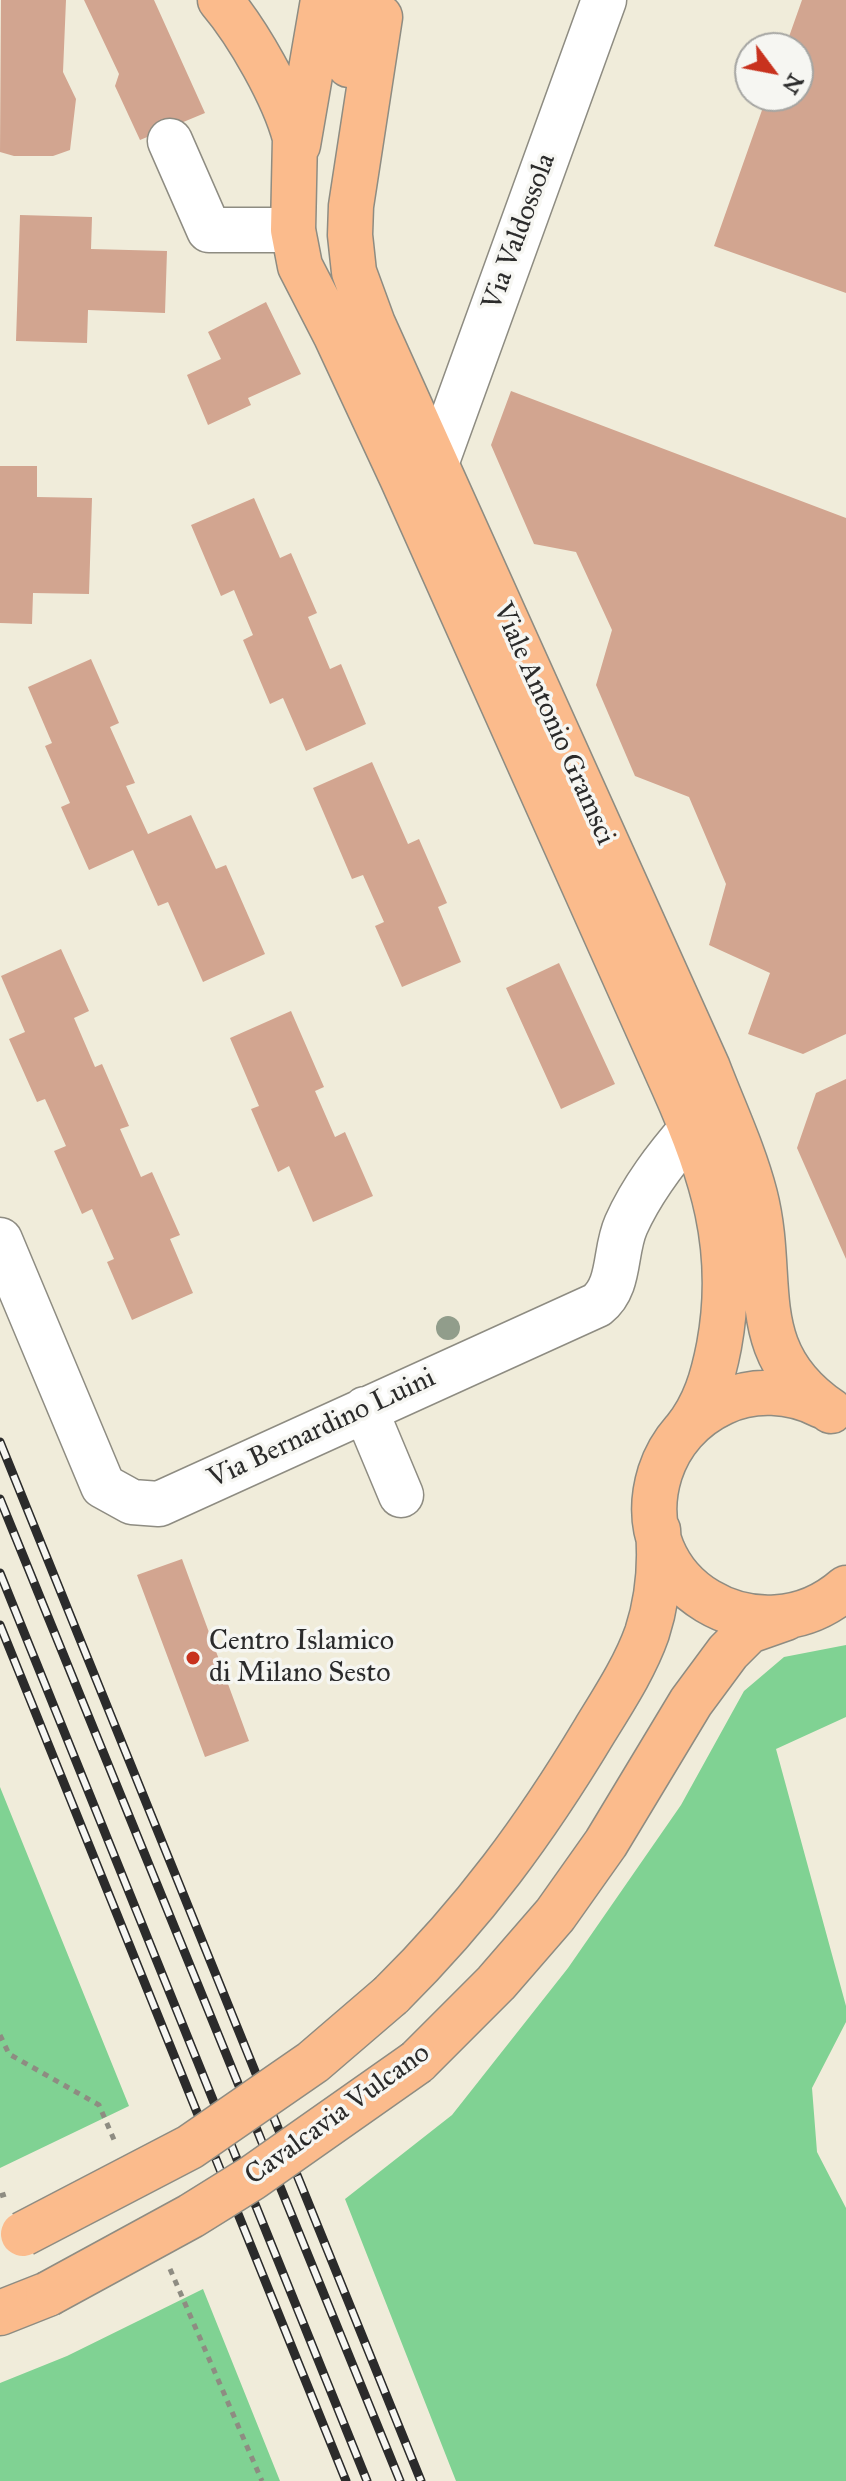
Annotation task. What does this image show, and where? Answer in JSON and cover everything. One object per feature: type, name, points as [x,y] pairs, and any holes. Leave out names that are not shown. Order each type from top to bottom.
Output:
[{"type":"main road","name":"Viale Antonio Gramsci","points":[[220,0],[251,44],[286,110],[295,138],[293,230],[300,266],[402,478],[692,1128],[718,1206],[725,1278],[714,1369],[704,1401],[669,1451],[659,1477],[655,1504],[658,1530]]},
{"type":"main road","name":"Viale Antonio Gramsci","points":[[295,160],[343,3]]},
{"type":"main road","name":"Viale Antonio Gramsci","points":[[343,3],[354,26],[333,173],[331,232],[338,262],[373,324],[719,1096],[755,1195],[766,1306],[781,1358],[800,1387],[838,1417]]},
{"type":"main road","points":[[685,1430],[719,1404],[754,1393],[796,1396],[838,1417]]},
{"type":"main road","points":[[658,1530],[664,1551],[675,1570],[706,1601],[742,1617],[764,1620],[813,1614]]},
{"type":"main road","name":"Cavalcavia Vulcano","points":[[11,2238],[190,2147],[313,2062],[391,1995],[456,1928],[504,1870],[547,1808],[638,1653],[653,1608],[660,1564],[658,1530]]},
{"type":"main road","name":"Cavalcavia Vulcano","points":[[0,2313],[48,2294],[191,2216],[417,2062],[496,1983],[571,1893],[721,1659],[749,1631],[813,1614],[846,1588]]},
{"type":"street","name":"Via Valdossola","points":[[436,464],[604,0]]},
{"type":"street","points":[[170,141],[209,230],[293,230]]},
{"type":"street","name":"Via Bernardino Luini","points":[[0,1240],[103,1486],[132,1502],[159,1504],[603,1300],[610,1291],[620,1242],[633,1211],[664,1160],[692,1128]]},
{"type":"street","points":[[365,1409],[401,1495]]},
{"type":"green space","points":[[846,1645],[846,1717],[776,1749],[846,2006],[846,2022],[812,2088],[817,2152],[846,2208],[846,2481],[456,2481],[345,2199],[452,2115],[568,1968],[681,1805],[744,1691],[784,1657]]},
{"type":"green space","points":[[0,1787],[129,2106],[0,2168]]},
{"type":"green space","points":[[203,2289],[280,2481],[0,2481],[0,2383],[67,2356]]},
{"type":"building","points":[[1,0],[66,0],[63,72],[76,99],[70,150],[53,156],[14,156],[0,152]]},
{"type":"building","points":[[84,0],[154,0],[205,113],[140,140],[115,86],[119,74]]},
{"type":"building","points":[[802,0],[846,0],[846,293],[714,246],[761,112],[814,112],[814,32],[791,32]]},
{"type":"building","points":[[20,215],[92,217],[91,249],[167,251],[165,313],[88,310],[87,343],[16,341]]},
{"type":"building","points":[[266,302],[301,374],[248,398],[251,405],[208,425],[187,375],[221,359],[208,332]]},
{"type":"building","points":[[511,391],[846,518],[846,1034],[803,1054],[748,1034],[770,973],[709,945],[726,884],[689,797],[635,776],[596,685],[612,630],[576,552],[534,544],[491,445]]},
{"type":"building","points":[[0,466],[37,466],[37,497],[92,498],[89,594],[33,593],[32,624],[0,623]]},
{"type":"building","points":[[254,498],[280,558],[291,553],[317,613],[308,617],[330,669],[341,664],[366,724],[306,751],[283,698],[270,704],[243,640],[253,635],[234,590],[221,596],[191,525]]},
{"type":"building","points":[[91,659],[119,723],[110,727],[135,783],[126,786],[148,834],[191,815],[216,869],[226,865],[265,954],[203,982],[168,902],[158,906],[133,850],[89,870],[61,807],[70,803],[45,746],[52,743],[28,687]]},
{"type":"building","points":[[372,762],[408,844],[419,839],[447,903],[438,907],[461,962],[402,987],[375,926],[384,922],[363,875],[352,879],[313,788]]},
{"type":"building","points":[[61,949],[89,1011],[74,1018],[95,1067],[102,1064],[129,1126],[120,1129],[141,1177],[152,1172],[180,1235],[170,1239],[193,1293],[132,1320],[107,1262],[114,1259],[92,1209],[82,1214],[54,1151],[66,1146],[45,1099],[37,1102],[9,1039],[25,1032],[1,976]]},
{"type":"building","points":[[559,963],[615,1084],[561,1109],[506,988]]},
{"type":"building","points":[[291,1011],[324,1087],[315,1091],[335,1137],[345,1132],[373,1196],[313,1222],[289,1166],[278,1172],[251,1109],[259,1106],[230,1038]]},
{"type":"building","points":[[846,1079],[846,1259],[797,1148],[816,1093]]},
{"type":"building","name":"Centro Islamico di Milano Sesto","points":[[182,1559],[249,1741],[205,1757],[137,1575]]},
{"type":"railway","points":[[0,1442],[421,2481]]},
{"type":"railway","points":[[0,1499],[400,2481]]},
{"type":"railway","points":[[0,1573],[367,2481]]},
{"type":"railway","points":[[0,1625],[346,2481]]},
{"type":"place","name":"Centro Islamico di Milano Sesto","points":[[193,1658]]}]
